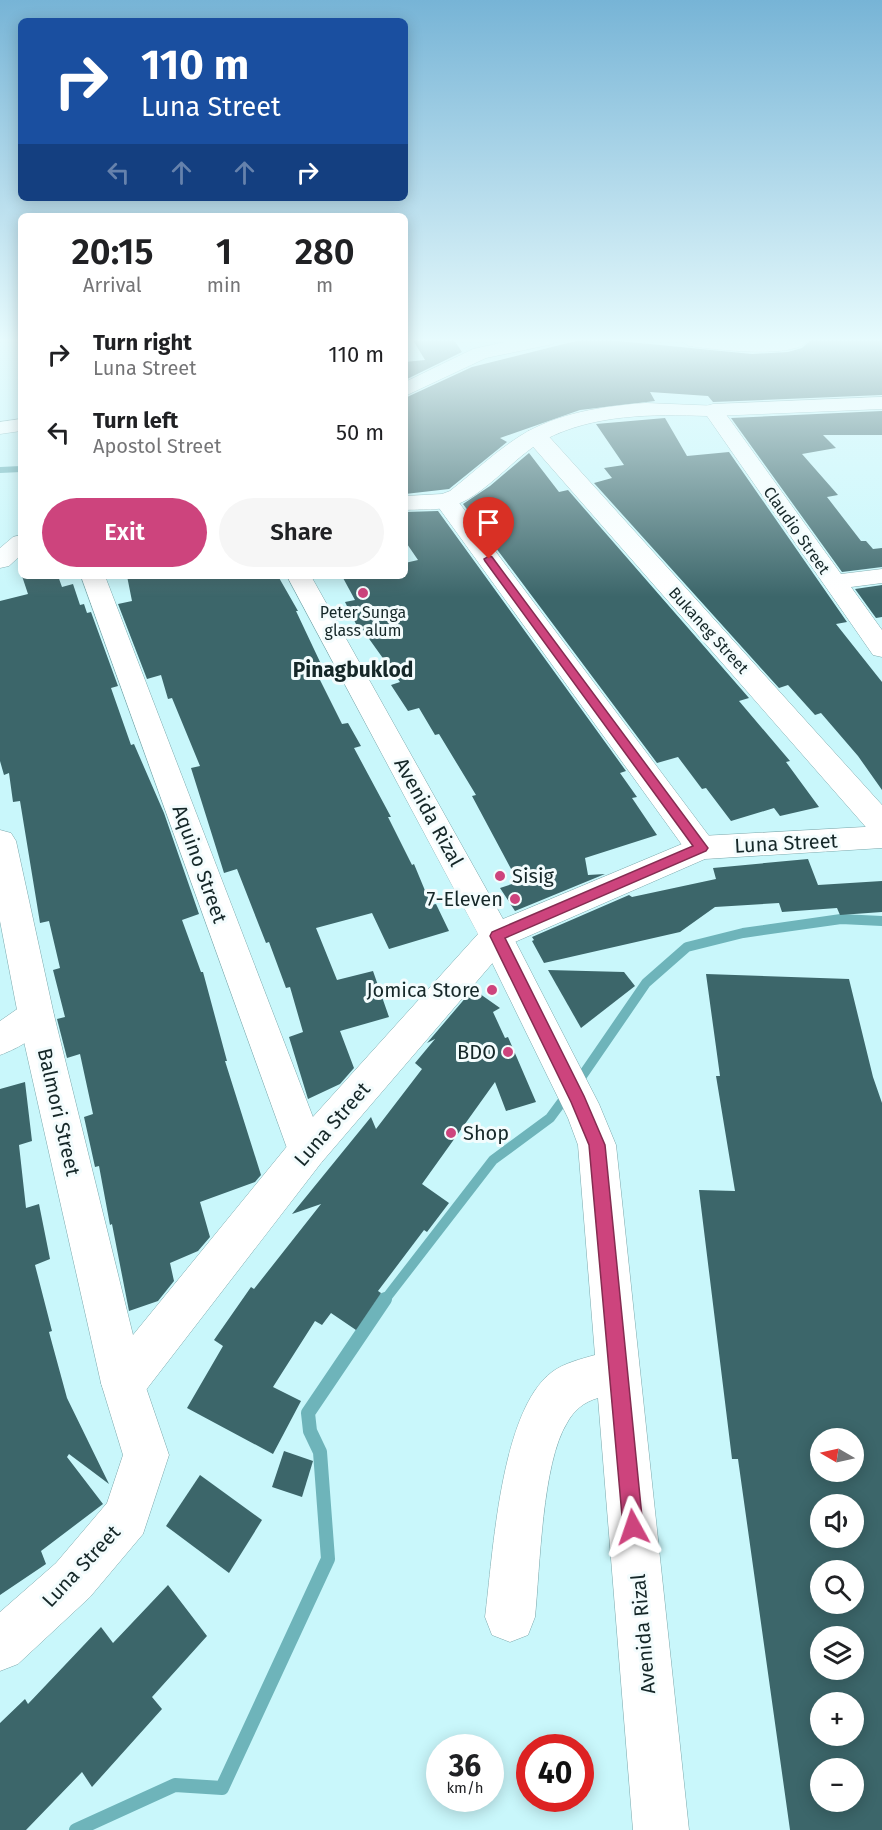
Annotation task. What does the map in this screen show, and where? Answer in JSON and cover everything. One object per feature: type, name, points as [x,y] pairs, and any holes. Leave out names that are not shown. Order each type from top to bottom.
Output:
[{"type":"street","points":[[0,428],[18,425]]},
{"type":"street","points":[[408,503],[446,501],[458,496],[536,436],[560,425]]},
{"type":"street","name":"Claudio Street","points":[[724,425],[882,649]]},
{"type":"street","name":"Bukaneg Street","points":[[536,436],[882,825]]},
{"type":"street","points":[[446,501],[701,848]]},
{"type":"street","points":[[0,561],[18,545]]},
{"type":"street","points":[[834,582],[882,576]]},
{"type":"street","name":"Aquino Street","points":[[94,579],[307,1151]]},
{"type":"street","name":"Avenida Rizal","points":[[301,579],[496,936],[564,1072],[597,1145],[662,1830]]},
{"type":"street","name":"Luna Street","points":[[0,1646],[73,1580],[126,1517],[146,1455],[123,1383],[307,1151],[496,936],[701,848],[882,837]]},
{"type":"street","name":"Balmori Street","points":[[0,841],[7,914],[36,1015],[123,1383]]},
{"type":"street","points":[[0,1040],[36,1015]]},
{"type":"street","points":[[510,1617],[531,1453],[549,1407],[566,1388],[618,1371]]},
{"type":"building","points":[[408,425],[536,425],[500,438],[507,442],[449,489],[408,494]]},
{"type":"building","points":[[597,425],[669,425],[687,456],[729,452],[847,622],[836,624],[882,682],[882,790],[858,756],[821,713],[815,715],[788,685],[779,688],[594,483],[612,478],[604,468],[624,465]]},
{"type":"building","points":[[736,425],[882,425],[882,435],[823,435],[836,448],[802,454],[838,495],[827,497],[861,541],[866,541],[873,549],[882,548],[882,567],[842,572]]},
{"type":"building","points":[[529,453],[559,492],[568,490],[749,698],[739,701],[790,761],[786,762],[819,807],[780,816],[774,808],[731,821],[706,788],[702,789],[678,757],[657,763],[463,504],[490,486]]},
{"type":"building","points":[[438,511],[626,771],[620,773],[637,797],[632,798],[657,835],[585,858],[588,875],[605,874],[515,911],[500,888],[518,882],[472,796],[476,795],[439,734],[435,735],[419,708],[408,711],[391,685],[400,682],[362,629],[359,630],[345,602],[355,600],[344,579],[408,579],[408,562],[418,560],[408,545],[408,512]]},
{"type":"building","points":[[23,579],[59,579],[62,587],[73,584],[80,605],[84,604],[87,613],[91,612],[118,686],[111,688],[131,745],[134,744],[164,813],[199,914],[182,920],[201,972],[203,972],[227,1061],[225,1061],[261,1175],[255,1182],[200,1202],[210,1237],[198,1251],[170,1263],[174,1281],[158,1301],[129,1311],[99,1166],[95,1167],[84,1117],[93,1114],[80,1054],[67,1058],[57,1019],[65,1017],[53,970],[60,968],[49,921],[40,923],[20,801],[13,802],[9,773],[4,775],[0,761],[0,601],[28,594]]},
{"type":"building","points":[[128,579],[280,579],[298,611],[296,611],[321,664],[313,666],[342,724],[348,723],[361,746],[354,748],[391,817],[388,817],[412,865],[414,864],[431,905],[436,904],[449,931],[389,949],[372,913],[316,928],[337,980],[373,971],[389,1017],[340,1031],[354,1068],[340,1084],[308,1099],[289,1037],[303,1032],[290,987],[286,988],[237,869],[224,873],[191,768],[200,766],[172,698],[168,699],[161,675],[147,679],[118,604],[132,601]]},
{"type":"building","points":[[882,585],[882,617],[876,618],[855,589]]},
{"type":"building","points":[[808,859],[818,885],[882,881],[882,912],[840,915],[837,908],[782,912],[779,903],[715,907],[680,932],[544,963],[532,941],[534,940],[532,937],[629,895],[632,897],[716,879],[713,868]]},
{"type":"building","points":[[548,970],[624,972],[635,986],[581,1028]]},
{"type":"building","points":[[706,974],[849,979],[873,1077],[882,1103],[882,1830],[790,1830],[738,1459],[732,1459],[699,1190],[735,1191],[716,1076],[720,1076]]},
{"type":"building","points":[[473,989],[500,1008],[493,1012],[505,1038],[508,1037],[536,1102],[506,1111],[495,1082],[422,1184],[449,1203],[427,1232],[424,1230],[378,1291],[381,1293],[356,1330],[331,1313],[322,1325],[315,1321],[273,1387],[301,1401],[273,1454],[187,1408],[223,1346],[214,1340],[251,1287],[254,1289],[321,1204],[292,1214],[371,1117],[376,1129],[422,1069],[415,1063],[435,1039],[427,1043]]},
{"type":"building","points":[[25,1082],[32,1141],[19,1145],[26,1208],[39,1204],[50,1259],[35,1265],[52,1331],[49,1332],[67,1398],[109,1484],[69,1454],[67,1457],[103,1504],[41,1551],[46,1564],[0,1595],[0,1089]]},
{"type":"building","points":[[284,1451],[313,1461],[302,1497],[272,1487]]},
{"type":"building","points":[[200,1475],[262,1520],[229,1573],[166,1526]]},
{"type":"building","points":[[168,1585],[207,1636],[152,1697],[162,1709],[92,1787],[82,1772],[26,1830],[0,1830],[0,1723],[25,1699],[28,1704],[101,1627],[113,1643]]},
{"type":"waterway","points":[[0,470],[18,469]]},
{"type":"waterway","points":[[578,1082],[646,983],[687,947],[743,933],[841,919],[882,921]]},
{"type":"waterway","points":[[384,1301],[493,1160],[550,1118],[567,1095]]},
{"type":"waterway","points":[[76,1830],[175,1785],[222,1788],[328,1559],[320,1452],[310,1431],[308,1413],[385,1299]]},
{"type":"place","name":"Peter Sunga glass alum","points":[[363,593]]},
{"type":"place","name":"Sisig","points":[[500,876]]},
{"type":"place","name":"7-Eleven","points":[[515,899]]},
{"type":"place","name":"Jomica Store","points":[[492,990]]},
{"type":"place","name":"BDO","points":[[508,1052]]},
{"type":"place","name":"Shop","points":[[451,1133]]},
{"type":"district","name":"Pinagbuklod","points":[[353,670]]},
{"type":"route","points":[[489,559],[701,848],[496,936],[579,1101],[597,1145],[633,1527]]}]
